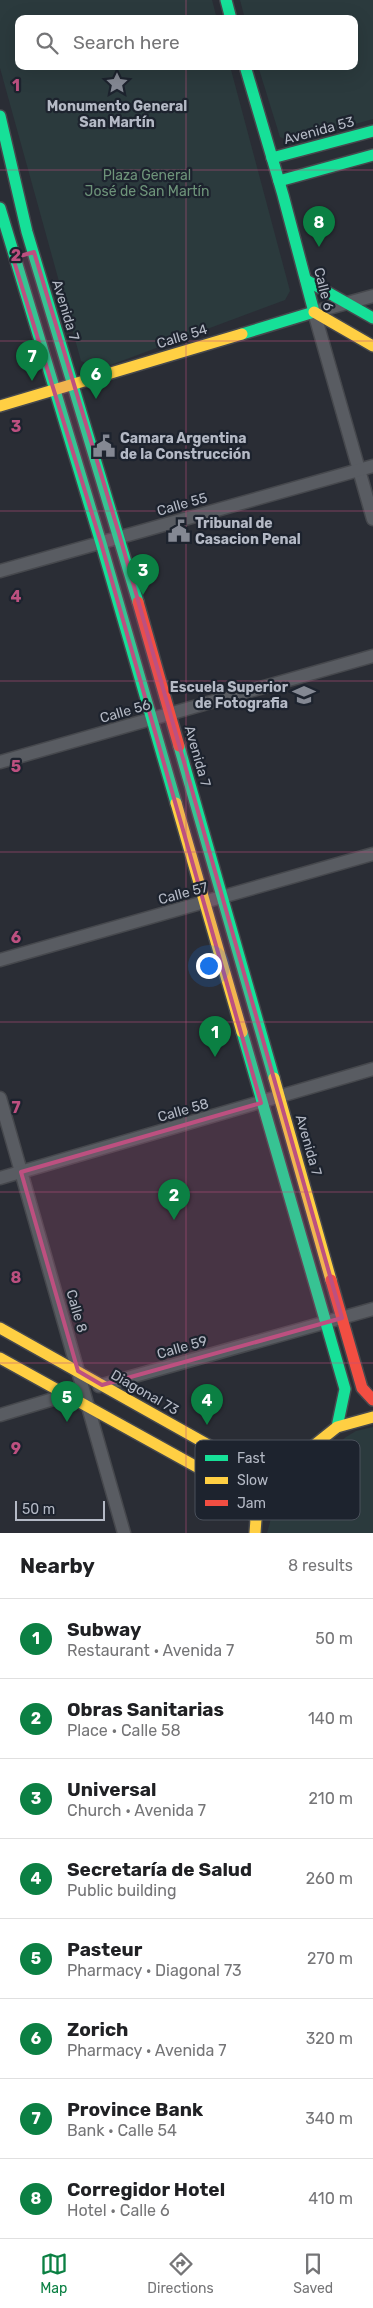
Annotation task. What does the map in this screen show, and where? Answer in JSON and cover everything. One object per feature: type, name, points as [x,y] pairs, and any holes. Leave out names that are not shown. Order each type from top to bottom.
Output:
[{"type":"main road","points":[[226,0],[230,15]]},
{"type":"main road","name":"Calle 6","points":[[246,70],[279,181],[314,312]]},
{"type":"main road","name":"Avenida 7","points":[[0,116],[27,232],[120,537],[362,1388],[373,1400]]},
{"type":"main road","name":"Avenida 53","points":[[272,158],[373,131]]},
{"type":"main road","points":[[279,181],[373,155]]},
{"type":"main road","points":[[0,208],[4,239],[13,258],[101,543],[344,1389],[337,1427]]},
{"type":"main road","points":[[4,239],[27,232]]},
{"type":"main road","points":[[0,261],[34,252]]},
{"type":"main road","points":[[306,280],[373,318]]},
{"type":"main road","points":[[314,312],[373,346]]},
{"type":"main road","name":"Calle 54","points":[[0,406],[314,312]]},
{"type":"main road","name":"Diagonal 73","points":[[0,1328],[200,1440]]},
{"type":"main road","points":[[0,1358],[195,1465]]},
{"type":"main road","points":[[321,1440],[337,1427],[373,1417]]},
{"type":"main road","points":[[255,1533],[256,1520]]},
{"type":"street","name":"Calle 54","points":[[314,312],[373,296]]},
{"type":"street","name":"Calle 6","points":[[314,312],[373,520]]},
{"type":"street","name":"Calle 55","points":[[0,571],[373,466]]},
{"type":"street","name":"Calle 56","points":[[0,762],[373,656]]},
{"type":"street","name":"Calle 57","points":[[0,960],[373,854]]},
{"type":"street","name":"Calle 58","points":[[0,1178],[373,1069]]},
{"type":"street","name":"Calle 8","points":[[0,1098],[124,1533]]},
{"type":"street","name":"Calle 59","points":[[0,1415],[102,1384],[373,1309]]},
{"type":"highlighted area","points":[[34,252],[120,537],[342,1318],[102,1385],[78,1371],[21,1172],[261,1103],[101,543],[13,258]]},
{"type":"green space","name":"Plaza General José de San Martín","points":[[0,0],[212,0],[216,15],[15,15],[15,70],[231,70],[290,291],[285,300],[100,369],[81,361],[0,68]]},
{"type":"green space","points":[[240,0],[373,0],[373,119],[291,142],[280,137],[259,70],[358,70],[358,15],[244,15]]},
{"type":"green space","points":[[373,1427],[373,1533],[267,1533],[271,1520],[360,1520],[360,1440],[343,1440],[356,1431]]},
{"type":"traffic: fast","points":[[226,0],[230,15]]},
{"type":"traffic: fast","points":[[246,70],[283,195],[314,312]]},
{"type":"traffic: fast","points":[[0,116],[27,232],[138,602]]},
{"type":"traffic: fast","points":[[272,158],[373,131]]},
{"type":"traffic: fast","points":[[279,181],[373,155]]},
{"type":"traffic: fast","points":[[0,208],[101,543],[176,803]]},
{"type":"traffic: fast","points":[[306,280],[373,318]]},
{"type":"traffic: fast","points":[[242,334],[314,312]]},
{"type":"traffic: fast","points":[[179,746],[274,1078]]},
{"type":"traffic: fast","points":[[242,1032],[345,1389],[337,1427]]},
{"type":"traffic: slow","points":[[314,312],[373,346]]},
{"type":"traffic: slow","points":[[0,406],[242,334]]},
{"type":"traffic: slow","points":[[176,803],[242,1032]]},
{"type":"traffic: slow","points":[[274,1078],[331,1280]]},
{"type":"traffic: slow","points":[[0,1328],[199,1440]]},
{"type":"traffic: slow","points":[[0,1358],[195,1466]]},
{"type":"traffic: slow","points":[[321,1440],[337,1427],[373,1417]]},
{"type":"traffic: slow","points":[[255,1533],[256,1520]]},
{"type":"traffic: jam","points":[[138,602],[179,746]]},
{"type":"traffic: jam","points":[[331,1280],[362,1388],[373,1400]]},
{"type":"place","name":"Monumento General San Martín","points":[[117,83]]},
{"type":"place","name":"Corregidor Hotel","points":[[319,247]]},
{"type":"place","name":"Province Bank","points":[[32,381]]},
{"type":"place","name":"Zorich","points":[[96,399]]},
{"type":"place","name":"Camara Argentina de la Construcción","points":[[104,446]]},
{"type":"place","name":"Tribunal de Casacion Penal","points":[[179,531]]},
{"type":"place","name":"Universal","points":[[143,595]]},
{"type":"place","name":"Escuela Superior de Fotografia","points":[[304,695]]},
{"type":"place","name":"Subway","points":[[215,1057]]},
{"type":"place","name":"Obras Sanitarias","points":[[174,1220]]},
{"type":"place","name":"Pasteur","points":[[67,1422]]},
{"type":"place","name":"Secretaría de Salud","points":[[207,1425]]}]
